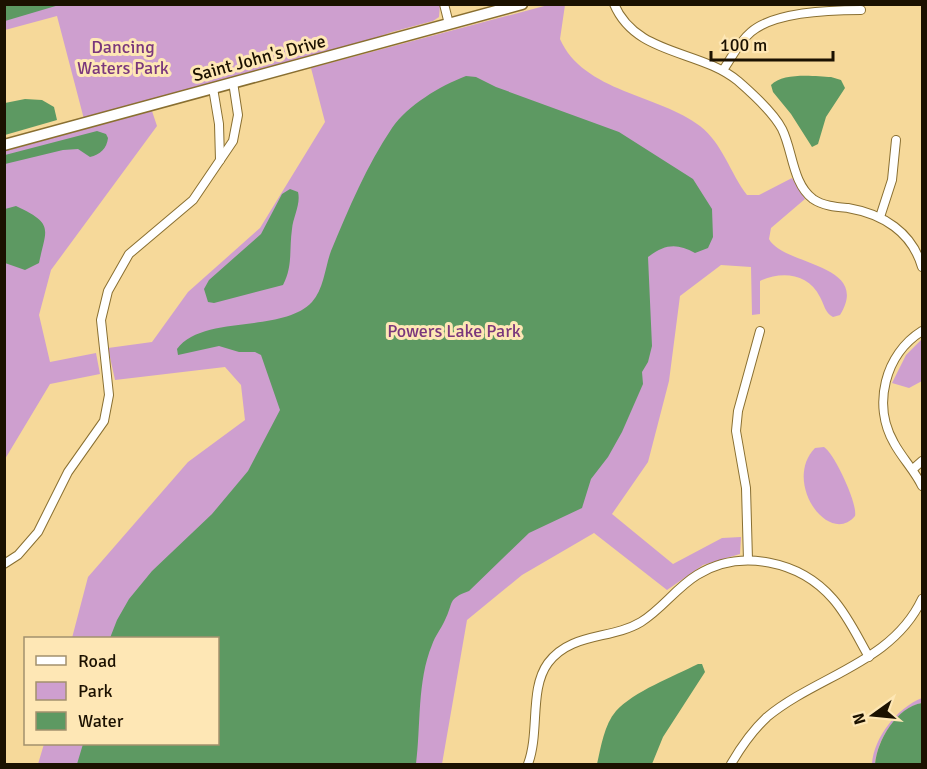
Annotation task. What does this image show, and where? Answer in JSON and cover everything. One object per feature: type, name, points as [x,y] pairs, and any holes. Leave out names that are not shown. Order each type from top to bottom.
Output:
[{"type":"street","points":[[444,4],[449,24]]},
{"type":"street","name":"Saint John's Drive","points":[[4,145],[522,4]]},
{"type":"street","points":[[614,4],[627,26],[646,41],[705,60],[723,70],[748,91],[780,125],[801,184],[811,197],[823,204],[880,217],[906,237],[922,267]]},
{"type":"street","points":[[723,70],[745,38],[767,22],[790,17],[861,10]]},
{"type":"street","points":[[4,564],[18,555],[38,531],[68,472],[104,421],[109,394],[101,320],[114,278],[140,244],[193,200],[233,141],[238,116],[233,82]]},
{"type":"street","points":[[213,88],[219,124],[220,160]]},
{"type":"street","points":[[880,217],[892,180],[896,140]]},
{"type":"street","points":[[748,560],[746,488],[736,428],[760,331]]},
{"type":"street","points":[[922,331],[908,343],[895,360],[887,377],[883,400],[891,438],[922,486]]},
{"type":"street","points":[[913,469],[922,462]]},
{"type":"street","points":[[528,765],[537,728],[538,686],[548,664],[556,654],[578,640],[625,630],[641,622],[684,584],[708,568],[748,560],[788,568],[817,584],[841,610],[869,657]]},
{"type":"street","points":[[731,765],[746,740],[769,716],[869,657],[900,632],[922,599]]},
{"type":"green space","name":"Dancing Waters Park","points":[[5,5],[440,5],[439,17],[433,21],[392,32],[309,62],[85,123],[57,16],[5,30]]},
{"type":"green space","name":"Powers Lake Park","points":[[548,5],[565,5],[560,39],[571,57],[586,71],[604,82],[664,107],[700,126],[715,141],[747,195],[759,195],[792,178],[805,199],[771,228],[769,239],[777,248],[835,275],[844,285],[847,298],[840,315],[833,317],[809,283],[793,276],[777,276],[760,281],[760,314],[752,315],[751,267],[721,265],[680,296],[669,381],[648,462],[612,514],[673,564],[722,538],[741,537],[740,554],[703,565],[667,590],[594,533],[522,575],[467,620],[442,764],[38,764],[44,745],[219,745],[219,637],[72,637],[88,577],[188,462],[245,420],[241,385],[225,367],[115,380],[108,348],[152,342],[188,292],[260,228],[325,122],[311,68]]},
{"type":"green space","points":[[152,111],[157,126],[51,270],[39,315],[50,362],[96,353],[100,374],[50,384],[5,459],[5,151]]},
{"type":"green space","points":[[922,339],[922,381],[909,388],[892,383],[906,355]]},
{"type":"green space","points":[[824,447],[839,468],[853,501],[855,516],[844,523],[833,523],[822,517],[806,493],[804,477],[806,462],[815,448]]},
{"type":"green space","points":[[922,698],[922,703],[904,711],[890,726],[880,745],[875,764],[872,764],[877,744],[888,725],[904,709]]},
{"type":"water","points":[[5,4],[59,4],[59,5],[5,21]]},
{"type":"water","name":"Powers Lake Park","points":[[466,76],[476,77],[496,87],[619,132],[693,179],[712,209],[713,237],[708,248],[695,253],[671,246],[660,249],[648,257],[652,346],[648,362],[642,372],[643,384],[622,432],[608,457],[591,479],[582,508],[529,533],[469,591],[457,596],[452,602],[427,659],[420,704],[416,764],[77,764],[83,745],[219,745],[219,637],[110,637],[129,599],[152,571],[212,514],[248,471],[280,410],[261,355],[219,346],[178,355],[177,349],[189,338],[204,331],[282,318],[299,312],[312,302],[319,291],[331,251],[351,204],[374,157],[392,128],[407,112],[425,97]]},
{"type":"water","points":[[791,76],[831,77],[841,80],[845,88],[826,117],[818,144],[812,147],[791,114],[773,92],[771,85]]},
{"type":"water","points":[[25,99],[42,100],[54,107],[57,120],[5,135],[5,103]]},
{"type":"water","points":[[97,131],[106,134],[108,138],[105,148],[94,156],[90,157],[78,149],[63,150],[5,164],[5,155]]},
{"type":"water","points":[[290,189],[298,192],[298,201],[292,229],[289,264],[283,285],[214,303],[208,302],[204,289],[209,280],[261,234],[282,194]]},
{"type":"water","points":[[16,206],[37,218],[45,228],[39,263],[25,270],[5,263],[5,209]]},
{"type":"water","points":[[702,664],[705,672],[663,737],[652,764],[597,764],[606,729],[616,711],[623,704],[643,691]]},
{"type":"water","points":[[922,703],[922,764],[875,764],[880,745],[890,726],[904,711]]}]
